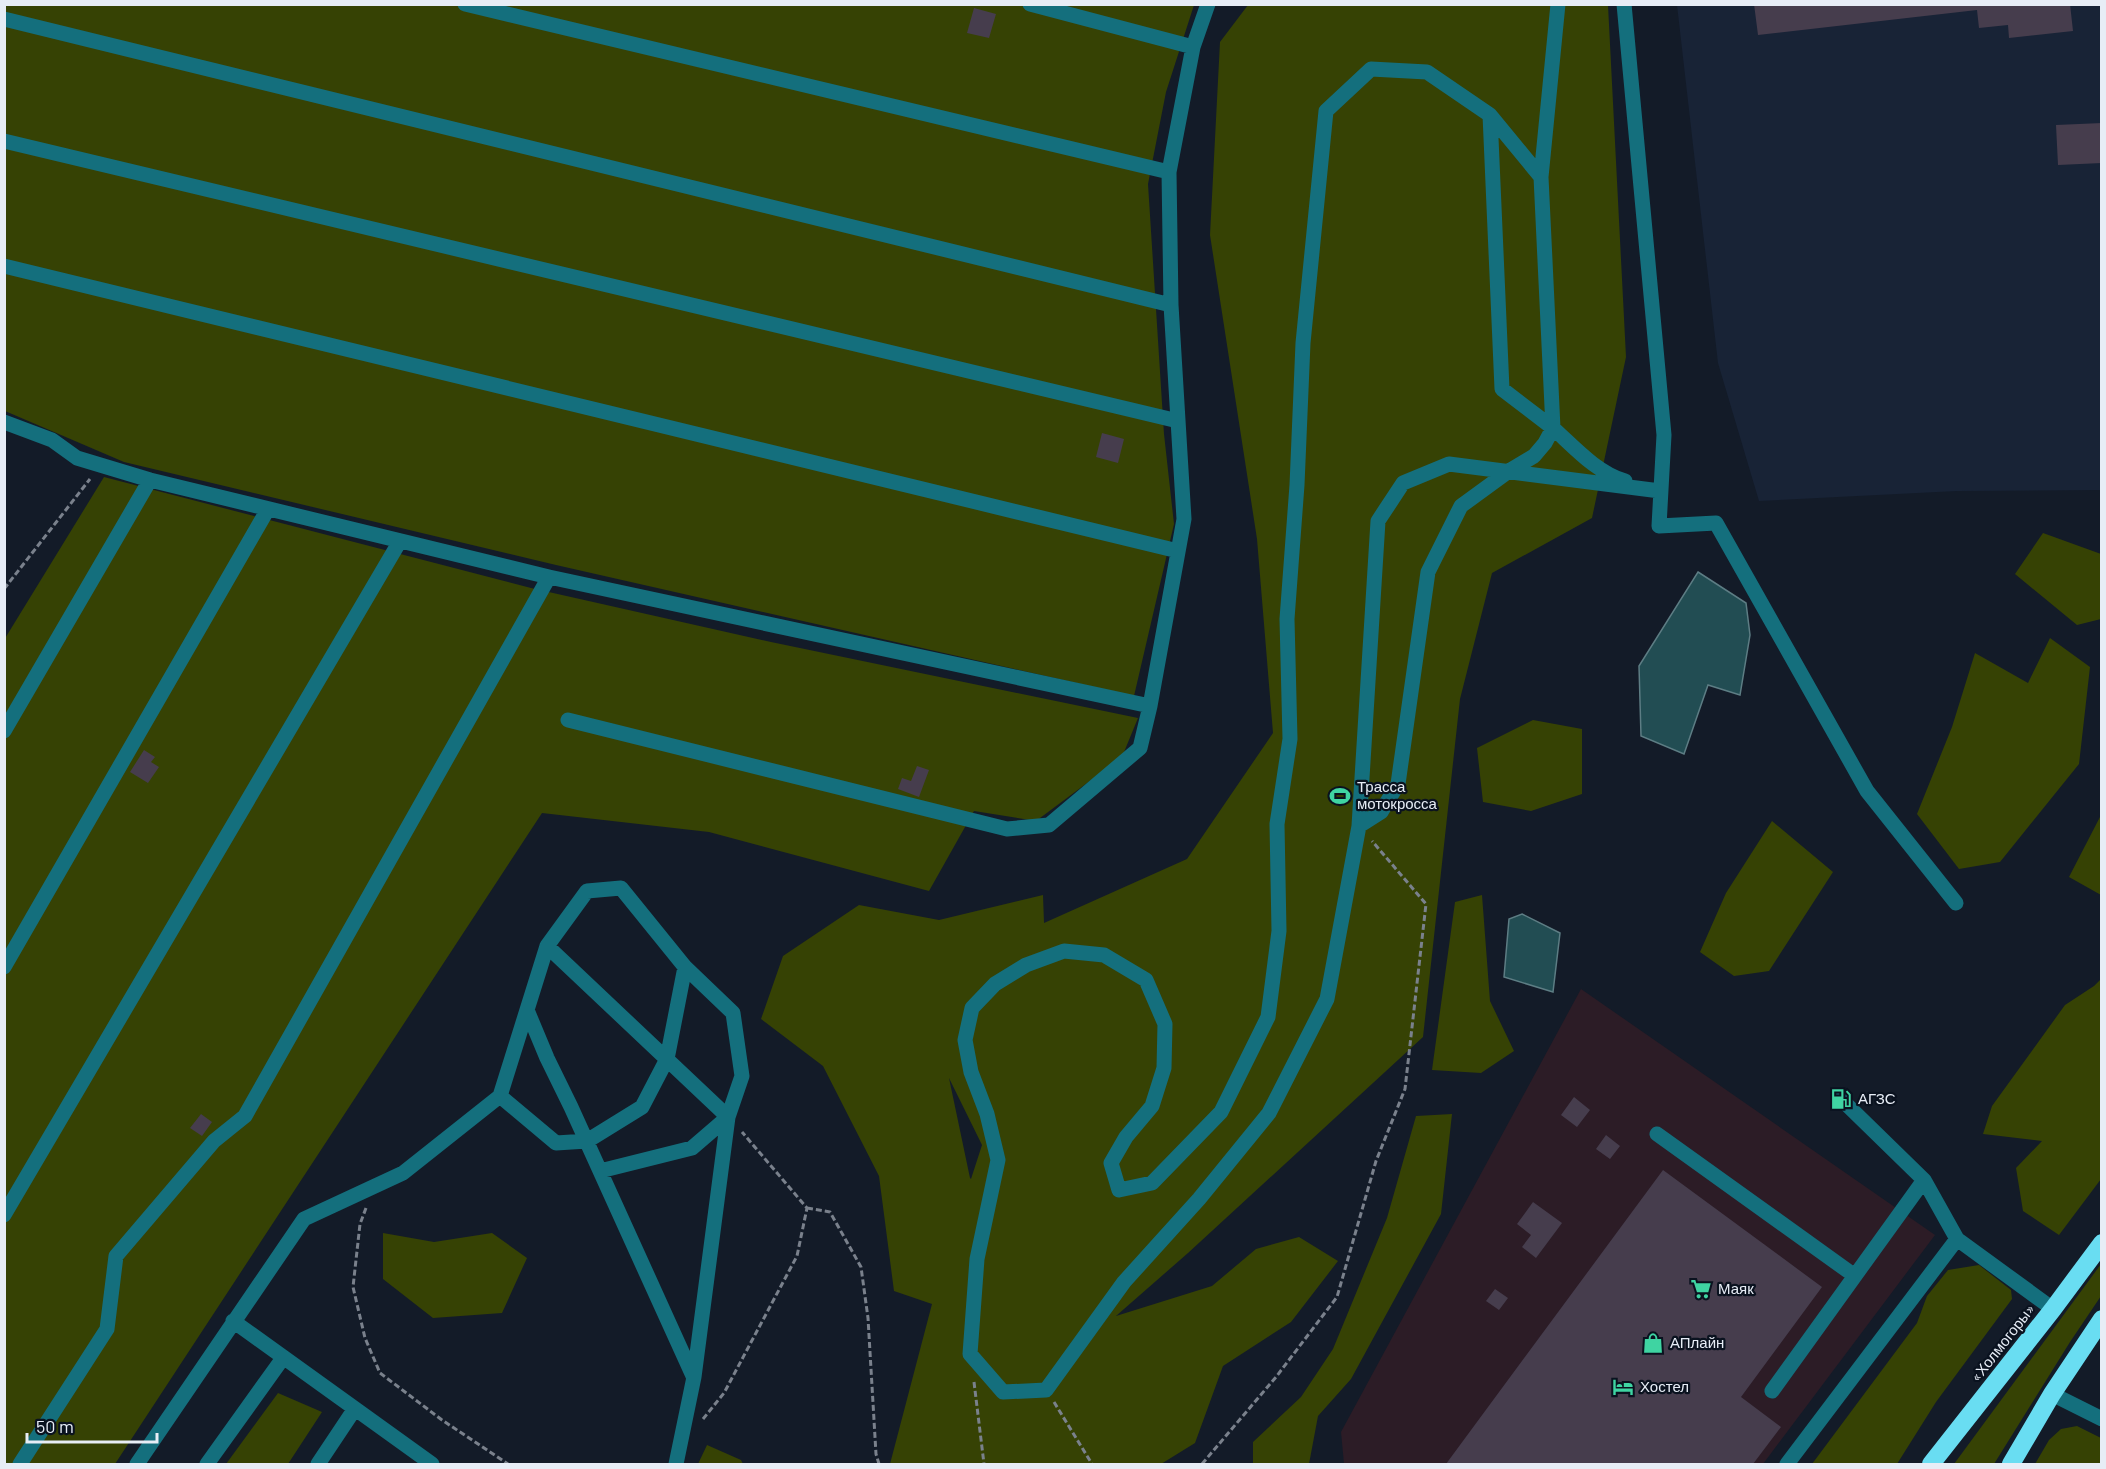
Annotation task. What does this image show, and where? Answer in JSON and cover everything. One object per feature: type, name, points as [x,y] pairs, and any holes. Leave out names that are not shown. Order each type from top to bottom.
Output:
[{"type":"highway","name":"«Холмогоры»","points":[[1931,1464],[2054,1309],[2102,1243]]},
{"type":"highway","points":[[2011,1464],[2052,1394],[2102,1319]]},
{"type":"street","points":[[465,4],[1169,172]]},
{"type":"street","points":[[1030,4],[1193,47]]},
{"type":"street","points":[[568,720],[1007,829],[1049,825],[1140,748],[1184,519],[1171,305],[1169,172],[1193,47],[1208,4]]},
{"type":"street","points":[[1359,826],[1381,812],[1398,784],[1428,572],[1461,507],[1509,471],[1534,456],[1545,443],[1553,428],[1541,177],[1558,4]]},
{"type":"street","points":[[1624,4],[1664,435],[1659,526],[1716,523],[1867,791],[1956,903]]},
{"type":"street","points":[[4,19],[1171,305]]},
{"type":"street","points":[[1541,177],[1490,115],[1427,72],[1371,69],[1326,111],[1303,343],[1297,485],[1287,619],[1290,739],[1277,824],[1279,931],[1268,1017],[1221,1112],[1152,1183],[1119,1190],[1111,1163],[1126,1137],[1152,1106],[1164,1068],[1165,1024],[1146,980],[1104,955],[1064,951],[1026,965],[995,984],[972,1008],[965,1040],[971,1072],[987,1114],[998,1160],[977,1259],[970,1354],[1003,1392],[1046,1390],[1124,1282],[1199,1199],[1269,1113],[1327,999],[1359,826],[1378,521],[1403,483],[1449,464],[1660,491]]},
{"type":"street","points":[[1490,115],[1502,389],[1613,478],[1660,491]]},
{"type":"street","points":[[4,141],[1178,421]]},
{"type":"street","points":[[4,266],[1178,551]]},
{"type":"street","points":[[4,422],[52,440],[77,458],[150,480],[549,577],[1150,705]]},
{"type":"street","points":[[4,730],[150,480]]},
{"type":"street","points":[[4,967],[268,509]]},
{"type":"street","points":[[4,1215],[400,541]]},
{"type":"street","points":[[20,1464],[107,1329],[116,1256],[214,1141],[245,1116],[549,577]]},
{"type":"street","points":[[137,1464],[304,1219],[403,1173],[500,1096],[546,946],[587,891],[621,888],[685,967],[733,1013],[742,1076],[728,1117],[694,1377],[676,1464]]},
{"type":"street","points":[[546,946],[728,1117]]},
{"type":"street","points":[[500,1096],[556,1143],[587,1141],[642,1107],[667,1059],[685,967]]},
{"type":"street","points":[[527,1010],[546,1058],[587,1141],[694,1377]]},
{"type":"street","points":[[1841,1099],[1924,1180],[1957,1239],[2054,1309]]},
{"type":"street","points":[[600,1171],[692,1148],[728,1117]]},
{"type":"street","points":[[1657,1134],[1855,1276]]},
{"type":"street","points":[[1772,1391],[1924,1180]]},
{"type":"street","points":[[1787,1464],[1957,1239]]},
{"type":"street","points":[[233,1321],[424,1462]]},
{"type":"street","points":[[207,1464],[283,1358]]},
{"type":"street","points":[[2052,1394],[2102,1419]]},
{"type":"street","points":[[318,1464],[354,1410]]},
{"type":"path","points":[[4,589],[90,479],[103,467]]},
{"type":"path","points":[[1202,1464],[1276,1377],[1337,1297],[1376,1161],[1406,1089],[1426,904],[1359,826]]},
{"type":"path","points":[[728,1117],[807,1208],[830,1212],[861,1267],[868,1318],[876,1454],[879,1464]]},
{"type":"path","points":[[375,1186],[360,1224],[353,1287],[365,1338],[380,1372],[442,1420],[508,1464]]},
{"type":"path","points":[[701,1421],[724,1393],[797,1256],[807,1208]]},
{"type":"path","points":[[970,1354],[984,1464]]},
{"type":"path","points":[[1046,1390],[1092,1464]]},
{"type":"shaded area","points":[[1677,5],[2101,5],[2101,490],[1957,491],[1759,501],[1718,363]]},
{"type":"shaded area","points":[[1698,572],[1746,603],[1750,635],[1740,695],[1708,685],[1684,754],[1641,736],[1639,666]]},
{"type":"shaded area","points":[[1522,914],[1560,933],[1553,992],[1504,977],[1509,919]]},
{"type":"shaded area","points":[[1581,989],[1935,1235],[1763,1464],[1344,1464],[1341,1432]]},
{"type":"green space","points":[[5,5],[1194,5],[1166,92],[1148,184],[1164,434],[1174,524],[1134,696],[556,565],[124,462],[5,411]]},
{"type":"green space","name":"Трасса мотокросса","points":[[1248,5],[1608,5],[1626,357],[1592,518],[1492,573],[1460,699],[1423,1037],[1188,1253],[1116,1316],[1212,1286],[1256,1249],[1299,1237],[1338,1261],[1291,1322],[1223,1366],[1195,1443],[1161,1464],[890,1464],[932,1304],[894,1291],[879,1176],[823,1066],[761,1019],[783,956],[859,905],[939,920],[1043,895],[1044,923],[1187,859],[1273,733],[1257,539],[1210,235],[1220,42]],"holes":[[[949,1078],[982,1145],[971,1179]]]},
{"type":"green space","points":[[104,477],[531,588],[771,642],[1138,718],[1122,757],[1036,821],[974,811],[929,891],[709,832],[542,813],[115,1464],[5,1464],[4,640]]},
{"type":"green space","points":[[2043,533],[2101,554],[2101,619],[2077,625],[2015,574]]},
{"type":"green space","points":[[2050,638],[2090,667],[2079,764],[2000,862],[1959,869],[1917,814],[1952,727],[1975,653],[2028,683]]},
{"type":"green space","points":[[1533,720],[1582,729],[1582,794],[1531,811],[1483,802],[1477,748]]},
{"type":"green space","points":[[2101,815],[2101,895],[2069,877]]},
{"type":"green space","points":[[1772,821],[1833,872],[1769,971],[1734,976],[1700,952],[1726,893]]},
{"type":"green space","points":[[1482,895],[1490,1001],[1514,1051],[1481,1073],[1432,1070],[1455,902]]},
{"type":"green space","points":[[2101,979],[2101,1179],[2059,1235],[2023,1211],[2016,1168],[2042,1141],[1983,1134],[1992,1106],[2065,1005]]},
{"type":"green space","points":[[1452,1114],[1441,1214],[1351,1379],[1318,1416],[1309,1464],[1253,1464],[1253,1442],[1301,1397],[1333,1349],[1387,1218],[1416,1116]]},
{"type":"green space","points":[[383,1233],[434,1242],[492,1233],[527,1258],[502,1313],[433,1318],[383,1279]]},
{"type":"green space","points":[[2101,1264],[2101,1296],[1994,1464],[1954,1464]]},
{"type":"green space","points":[[1979,1265],[2011,1290],[2012,1299],[1936,1402],[1897,1464],[1812,1464],[1917,1323],[1927,1296],[1948,1270]]},
{"type":"green space","points":[[278,1393],[322,1412],[288,1464],[226,1464]]},
{"type":"green space","points":[[2077,1426],[2101,1438],[2101,1464],[2035,1464],[2049,1440],[2061,1429]]},
{"type":"green space","points":[[707,1445],[741,1460],[743,1464],[698,1464]]},
{"type":"building","points":[[1754,4],[2070,4],[2073,31],[2009,38],[2008,25],[1979,28],[1977,10],[1758,35]]},
{"type":"building","points":[[974,8],[996,14],[989,38],[967,33]]},
{"type":"building","points":[[2102,123],[2102,163],[2058,165],[2056,125]]},
{"type":"building","points":[[1102,433],[1124,439],[1118,463],[1096,457]]},
{"type":"building","points":[[144,750],[155,757],[151,762],[159,767],[148,783],[130,772]]},
{"type":"building","points":[[917,766],[929,770],[919,797],[898,789],[902,778],[911,781]]},
{"type":"building","points":[[1574,1097],[1590,1110],[1577,1127],[1561,1115]]},
{"type":"building","points":[[201,1114],[212,1122],[202,1136],[190,1128]]},
{"type":"building","points":[[1606,1135],[1620,1146],[1610,1159],[1596,1149]]},
{"type":"building","points":[[1663,1170],[1822,1287],[1741,1397],[1781,1427],[1753,1464],[1446,1464]]},
{"type":"building","points":[[1533,1202],[1562,1223],[1536,1258],[1522,1247],[1531,1235],[1517,1224]]},
{"type":"building","points":[[1495,1289],[1508,1298],[1499,1310],[1486,1301]]},
{"type":"place","name":"Трасса мотокросса","points":[[1340,796]]},
{"type":"place","name":"АГЗС","points":[[1841,1099]]},
{"type":"place","name":"Маяк","points":[[1701,1289]]},
{"type":"place","name":"АПлайн","points":[[1653,1343]]},
{"type":"place","name":"Хостел","points":[[1623,1387]]}]
